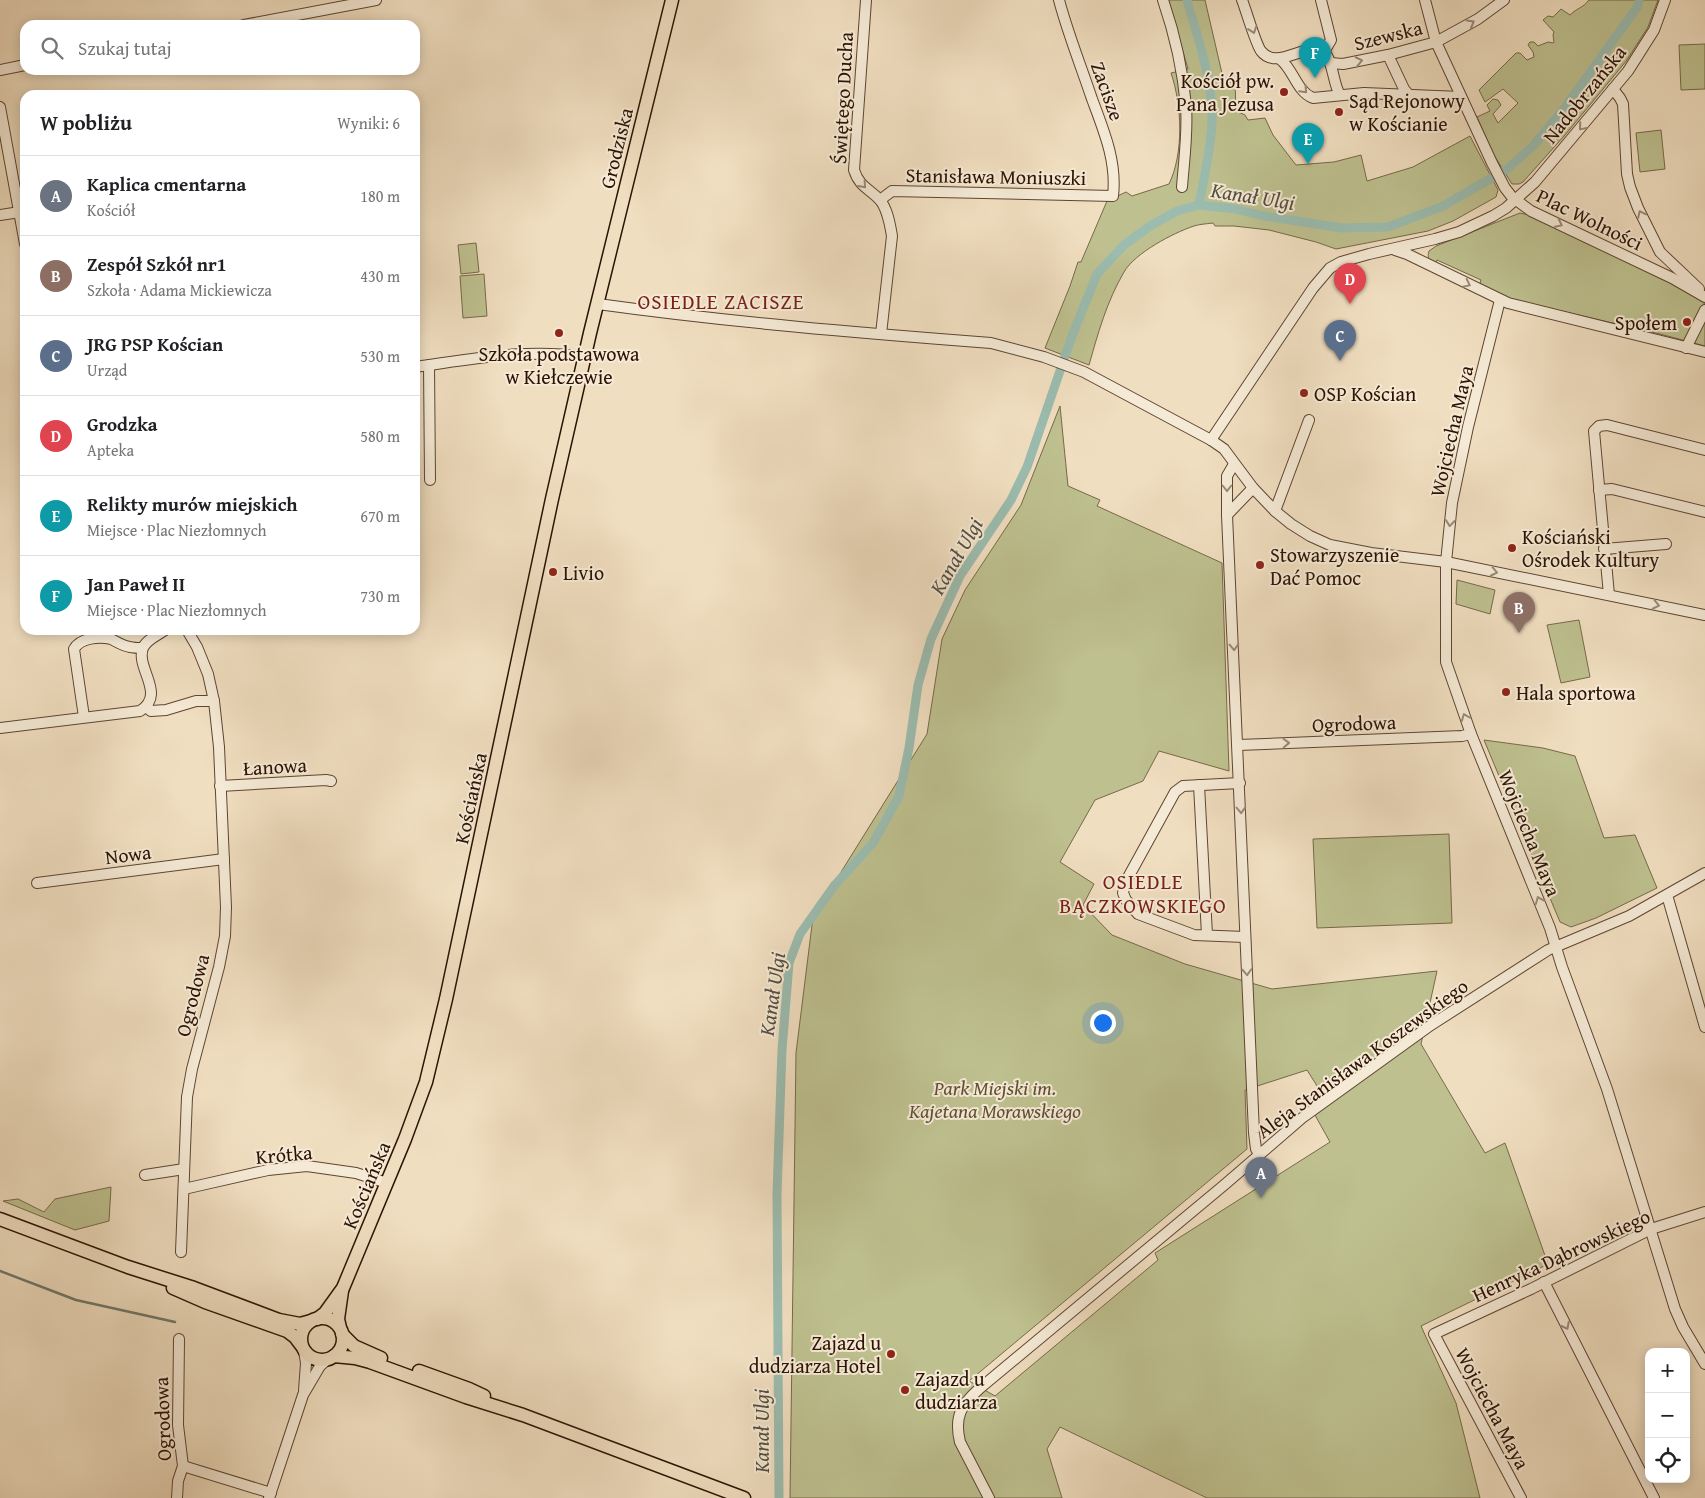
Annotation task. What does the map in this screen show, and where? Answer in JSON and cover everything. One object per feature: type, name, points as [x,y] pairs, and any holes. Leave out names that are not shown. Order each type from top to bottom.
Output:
[{"type":"main road","name":"Grodziska","points":[[598,304],[672,0]]},
{"type":"main road","name":"Kościańska","points":[[314,1320],[325,1313],[342,1288],[420,1100],[436,1041],[552,499],[598,304]]},
{"type":"main road","points":[[0,1219],[128,1267],[194,1288],[279,1320],[300,1324],[314,1320],[330,1320],[348,1341],[368,1353],[469,1389],[523,1414],[744,1498]]},
{"type":"main road","points":[[128,1267],[205,1302],[287,1331],[295,1337],[312,1358],[317,1360],[356,1358],[466,1397],[523,1414]]},
{"type":"main road","name":"Kościańska","points":[[341,1331],[338,1318],[342,1288]]},
{"type":"main road","points":[[303,1348],[301,1334],[304,1328],[314,1320]]},
{"type":"main road","points":[[331,1358],[342,1346],[341,1331]]},
{"type":"street","points":[[270,20],[376,0]]},
{"type":"street","name":"Świętego Ducha","points":[[866,0],[854,170],[860,183],[880,200],[890,221],[892,236],[882,334]]},
{"type":"street","name":"Zacisze","points":[[1059,0],[1110,148],[1115,179],[1113,196]]},
{"type":"street","points":[[1163,0],[1180,70],[1186,105],[1186,136],[1182,187]]},
{"type":"street","points":[[1242,0],[1260,51],[1267,57],[1280,59],[1312,50],[1324,52],[1329,58],[1335,88],[1340,95]]},
{"type":"street","points":[[1321,0],[1331,40],[1324,52]]},
{"type":"street","name":"Plac Wolności","points":[[1425,0],[1436,42],[1461,97],[1503,185],[1516,200],[1531,211],[1672,278],[1705,296]]},
{"type":"street","name":"Szewska","points":[[1330,63],[1343,64],[1388,55],[1436,42],[1478,19],[1504,0]]},
{"type":"street","name":"Nadobrzańska","points":[[1211,440],[1322,276],[1330,268],[1341,262],[1369,254],[1435,240],[1459,232],[1493,216],[1516,200],[1535,182],[1628,71],[1654,30],[1665,0]]},
{"type":"street","points":[[1388,55],[1404,89],[1409,95]]},
{"type":"street","points":[[1280,59],[1289,67],[1300,89],[1306,95],[1313,98],[1364,93],[1461,97]]},
{"type":"street","points":[[0,70],[20,67]]},
{"type":"street","points":[[1613,89],[1622,104],[1630,187],[1638,208],[1660,252]]},
{"type":"street","points":[[0,107],[20,212],[0,215]]},
{"type":"street","name":"Stanisława Moniuszki","points":[[880,200],[892,191],[1113,196]]},
{"type":"street","points":[[1423,262],[1423,255],[1435,240]]},
{"type":"street","points":[[1394,249],[1500,300],[1524,308],[1705,352]]},
{"type":"street","name":"Plac Wolności","points":[[1648,267],[1654,265],[1660,252],[1705,296]]},
{"type":"street","name":"Wojciecha Maya","points":[[1500,300],[1468,427],[1452,503],[1446,562],[1446,662],[1471,734],[1550,928],[1562,967],[1607,1090],[1675,1309],[1683,1327],[1705,1363]]},
{"type":"street","points":[[598,304],[817,330],[991,343],[1014,348],[1080,371],[1211,440],[1224,449],[1252,488],[1275,511],[1310,536],[1330,545],[1372,553],[1446,562],[1705,615]]},
{"type":"street","points":[[1686,348],[1705,310]]},
{"type":"street","points":[[420,366],[520,353],[550,353],[585,357]]},
{"type":"street","points":[[429,365],[430,480]]},
{"type":"street","points":[[1275,511],[1309,420]]},
{"type":"street","points":[[1608,595],[1594,431],[1599,426],[1607,425],[1705,450]]},
{"type":"street","points":[[1234,464],[1227,476],[1227,515],[1254,1133],[1256,1149],[1260,1154]]},
{"type":"street","points":[[1227,515],[1252,488]]},
{"type":"street","points":[[1599,490],[1612,489],[1705,512]]},
{"type":"street","points":[[1604,549],[1666,544]]},
{"type":"street","points":[[0,728],[140,711],[146,707],[150,699],[151,688],[142,658],[142,648],[146,642],[156,635]]},
{"type":"street","name":"Ogrodowa","points":[[181,1252],[187,1097],[190,1078],[219,967],[225,936],[226,907],[219,747],[214,701],[208,674],[190,635]]},
{"type":"street","points":[[84,717],[74,649],[77,644],[94,638],[109,639],[131,648],[142,648]]},
{"type":"street","points":[[146,707],[151,711],[166,710],[196,701],[214,701]]},
{"type":"street","name":"Ogrodowa","points":[[1238,745],[1462,736],[1471,734]]},
{"type":"street","name":"Łanowa","points":[[220,786],[331,781]]},
{"type":"street","points":[[1240,783],[1183,786],[1175,792],[1124,883],[1123,893],[1130,906],[1138,914],[1194,934],[1245,938]]},
{"type":"street","points":[[1200,785],[1207,935]]},
{"type":"street","name":"Nowa","points":[[37,883],[224,860]]},
{"type":"street","name":"Aleja Stanisława Koszewskiego","points":[[989,1498],[960,1442],[957,1426],[965,1402],[979,1389],[1224,1186],[1302,1118],[1431,1025],[1556,946],[1629,916],[1705,873]]},
{"type":"street","points":[[1667,895],[1705,1027]]},
{"type":"street","name":"Krótka","points":[[184,1189],[268,1170],[307,1166],[356,1173],[387,1183]]},
{"type":"street","points":[[146,1175],[184,1169]]},
{"type":"street","name":"Henryka Dąbrowskiego","points":[[1434,1334],[1651,1229],[1705,1212]]},
{"type":"street","points":[[1544,1282],[1654,1498]]},
{"type":"street","name":"Wojciecha Maya","points":[[1434,1334],[1520,1498]]},
{"type":"street","name":"Ogrodowa","points":[[177,1498],[178,1481],[183,1466],[178,1425],[179,1339]]},
{"type":"street","points":[[183,1466],[270,1495],[303,1395],[306,1370],[303,1348]]},
{"type":"street","points":[[303,1395],[320,1366],[331,1358]]},
{"type":"green space","points":[[1168,0],[1205,0],[1224,82],[1235,82],[1236,111],[1245,115],[1248,120],[1265,118],[1273,135],[1296,165],[1334,162],[1361,155],[1367,181],[1413,167],[1470,136],[1498,190],[1496,197],[1453,221],[1428,231],[1336,249],[1269,230],[1215,226],[1213,223],[1194,226],[1155,244],[1129,265],[1118,283],[1108,306],[1089,365],[1045,348],[1078,262],[1081,262],[1107,201],[1126,192],[1132,196],[1169,184],[1174,172],[1180,129],[1175,86],[1171,73],[1188,69]]},
{"type":"green space","points":[[1589,0],[1658,0],[1648,27],[1627,60],[1523,182],[1512,184],[1492,152],[1477,117],[1490,111],[1487,105],[1493,99],[1498,100],[1501,105],[1493,114],[1498,123],[1518,103],[1503,89],[1485,102],[1479,90],[1516,53],[1520,53],[1527,60],[1534,57],[1528,45],[1530,42],[1534,42],[1538,46],[1554,42],[1554,32],[1543,20],[1548,16],[1553,17],[1561,9],[1570,15]]},
{"type":"green space","points":[[1705,44],[1705,89],[1681,90],[1679,45]]},
{"type":"green space","points":[[1661,130],[1665,169],[1640,172],[1636,133]]},
{"type":"green space","points":[[1520,213],[1529,215],[1688,291],[1705,304],[1705,346],[1505,298],[1479,286],[1481,280],[1437,260],[1434,266],[1430,261],[1429,251],[1436,246]]},
{"type":"green space","points":[[476,243],[479,272],[461,274],[458,245]]},
{"type":"green space","points":[[484,274],[487,316],[463,318],[460,276]]},
{"type":"green space","name":"Park Miejski im. Kajetana Morawskiego","points":[[1060,406],[1068,486],[1100,500],[1097,506],[1222,563],[1229,771],[1159,751],[1143,781],[1095,800],[1060,862],[1094,884],[1083,905],[1112,935],[1185,964],[1272,989],[1437,971],[1421,1044],[1485,1153],[1505,1143],[1548,1264],[1421,1326],[1456,1403],[1480,1498],[1207,1498],[1060,1427],[1047,1449],[1062,1498],[790,1498],[796,1053],[813,917],[927,734],[942,639],[965,590],[1021,505]],"holes":[[[1307,1070],[1319,1089],[1306,1099],[1330,1142],[1155,1253],[1158,1260],[995,1396],[969,1381],[1247,1149],[1245,1090]]]},
{"type":"green space","points":[[1457,580],[1495,590],[1490,614],[1456,604]]},
{"type":"green space","points":[[1579,620],[1590,677],[1561,683],[1547,625]]},
{"type":"green space","points":[[1484,740],[1543,748],[1575,756],[1604,838],[1635,835],[1657,888],[1596,918],[1571,927],[1560,922]]},
{"type":"green space","points":[[1449,834],[1452,923],[1317,928],[1313,839]]},
{"type":"green space","points":[[111,1187],[109,1221],[75,1230],[3,1201],[18,1199],[44,1212],[55,1199]]},
{"type":"waterway","points":[[1187,0],[1204,60],[1212,106],[1210,142],[1199,205]]},
{"type":"waterway","name":"Kanał Ulgi","points":[[779,1498],[777,1194],[782,1050],[789,963],[800,934],[834,886],[873,843],[899,796],[909,748],[918,685],[931,639],[960,576],[1011,500],[1027,467],[1072,336],[1097,274],[1124,245],[1150,226],[1177,211],[1199,205],[1235,209],[1264,216],[1342,228],[1388,227],[1443,206],[1507,169],[1533,146],[1563,110],[1638,6],[1639,0]]},
{"type":"waterway","points":[[0,1271],[76,1300],[175,1322]]},
{"type":"place","name":"Jan Paweł II","points":[[1315,78]]},
{"type":"place","name":"Kościół pw. Pana Jezusa","points":[[1284,92]]},
{"type":"place","name":"Sąd Rejonowy w Kościanie","points":[[1339,112]]},
{"type":"place","name":"Relikty murów miejskich","points":[[1308,164]]},
{"type":"place","name":"Grodzka","points":[[1350,304]]},
{"type":"place","name":"Społem","points":[[1687,322]]},
{"type":"place","name":"Szkoła podstawowa w Kiełczewie","points":[[559,333]]},
{"type":"place","name":"JRG PSP Kościan","points":[[1340,361]]},
{"type":"place","name":"OSP Kościan","points":[[1304,393]]},
{"type":"place","name":"Kościański Ośrodek Kultury","points":[[1512,548]]},
{"type":"place","name":"Stowarzyszenie Dać Pomoc","points":[[1260,565]]},
{"type":"place","name":"Livio","points":[[553,572]]},
{"type":"place","name":"Zespół Szkół nr1","points":[[1519,633]]},
{"type":"place","name":"Hala sportowa","points":[[1506,692]]},
{"type":"place","name":"Kaplica cmentarna","points":[[1261,1198]]},
{"type":"place","name":"Zajazd u dudziarza Hotel","points":[[891,1354]]},
{"type":"place","name":"Zajazd u dudziarza","points":[[905,1390]]},
{"type":"district","name":"OSIEDLE ZACISZE","points":[[721,301]]},
{"type":"district","name":"OSIEDLE BĄCZKOWSKIEGO","points":[[1143,893]]}]
